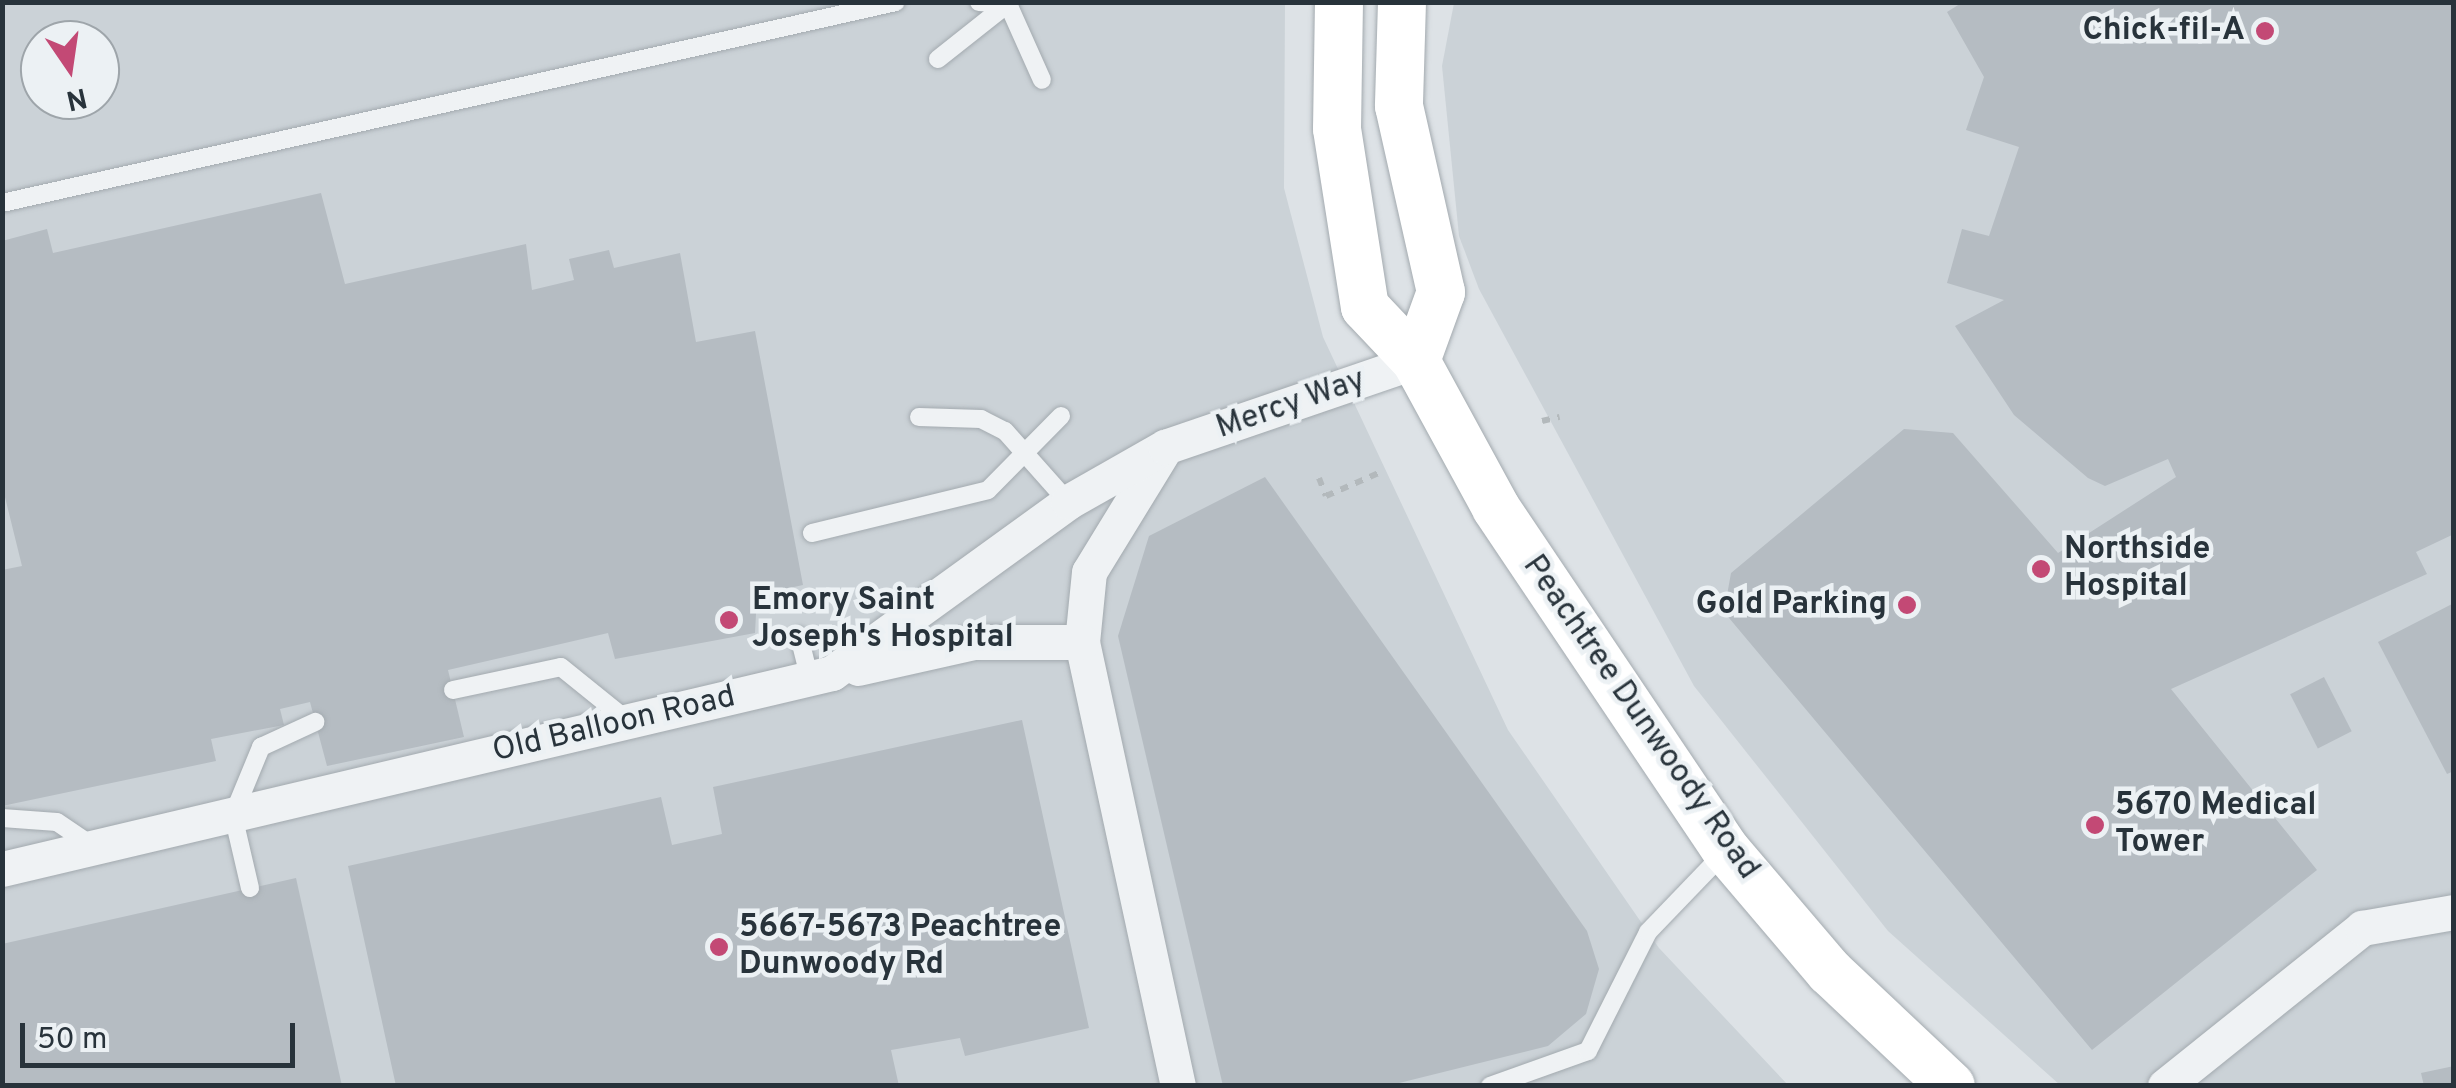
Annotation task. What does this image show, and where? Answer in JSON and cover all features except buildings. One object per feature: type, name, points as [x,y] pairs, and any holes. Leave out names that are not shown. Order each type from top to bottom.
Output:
[{"type":"main road","name":"Peachtree Dunwoody Road","points":[[1339,2],[1336,129],[1365,307],[1416,361],[1496,508],[1726,850],[1830,972],[1951,1086]]},
{"type":"main road","points":[[1402,2],[1399,106],[1441,292],[1416,361]]},
{"type":"street","name":"Mercy Way","points":[[1165,447],[1416,361]]},
{"type":"street","name":"Old Balloon Road","points":[[2,869],[821,676],[1068,502],[1165,447]]},
{"type":"street","points":[[1165,447],[1088,572],[1082,642],[1178,1086]]},
{"type":"street","points":[[821,676],[974,642],[1082,642]]},
{"type":"street","points":[[2164,1086],[2362,928],[2454,912]]},
{"type":"lane","points":[[2,204],[896,2]]},
{"type":"lane","points":[[979,2],[1009,3]]},
{"type":"lane","points":[[938,59],[1009,3]]},
{"type":"lane","points":[[1009,3],[1042,80]]},
{"type":"lane","points":[[812,533],[988,490],[1061,416]]},
{"type":"lane","points":[[919,418],[982,419],[1025,455],[1068,502]]},
{"type":"lane","points":[[799,636],[821,676]]},
{"type":"lane","points":[[453,690],[561,668],[629,722]]},
{"type":"lane","points":[[250,888],[232,815],[261,747],[315,722]]},
{"type":"lane","points":[[2,818],[58,822],[94,848]]},
{"type":"lane","points":[[1490,1086],[1588,1051],[1648,932],[1726,850]]},
{"type":"path","points":[[1542,421],[1560,417]]},
{"type":"path","points":[[1319,478],[1326,496],[1379,474]]},
{"type":"shaded area","name":"Emory Saint Joseph's Hospital","points":[[2,3],[1285,3],[1284,188],[1323,337],[1508,730],[1659,948],[1788,1085],[3,1085]]},
{"type":"shaded area","name":"Northside Hospital","points":[[1454,3],[2453,3],[2453,1085],[2060,1085],[1888,931],[1694,686],[1479,289],[1459,236],[1442,66]]},
{"type":"place","name":"Chick-fil-A","points":[[2265,31]]},
{"type":"place","name":"Northside Hospital","points":[[2041,569]]},
{"type":"place","name":"Gold Parking","points":[[1907,605]]},
{"type":"place","name":"Emory Saint Joseph's Hospital","points":[[729,620]]},
{"type":"place","name":"5670 Medical Tower","points":[[2095,825]]},
{"type":"place","name":"5667-5673 Peachtree Dunwoody Rd","points":[[719,947]]}]
